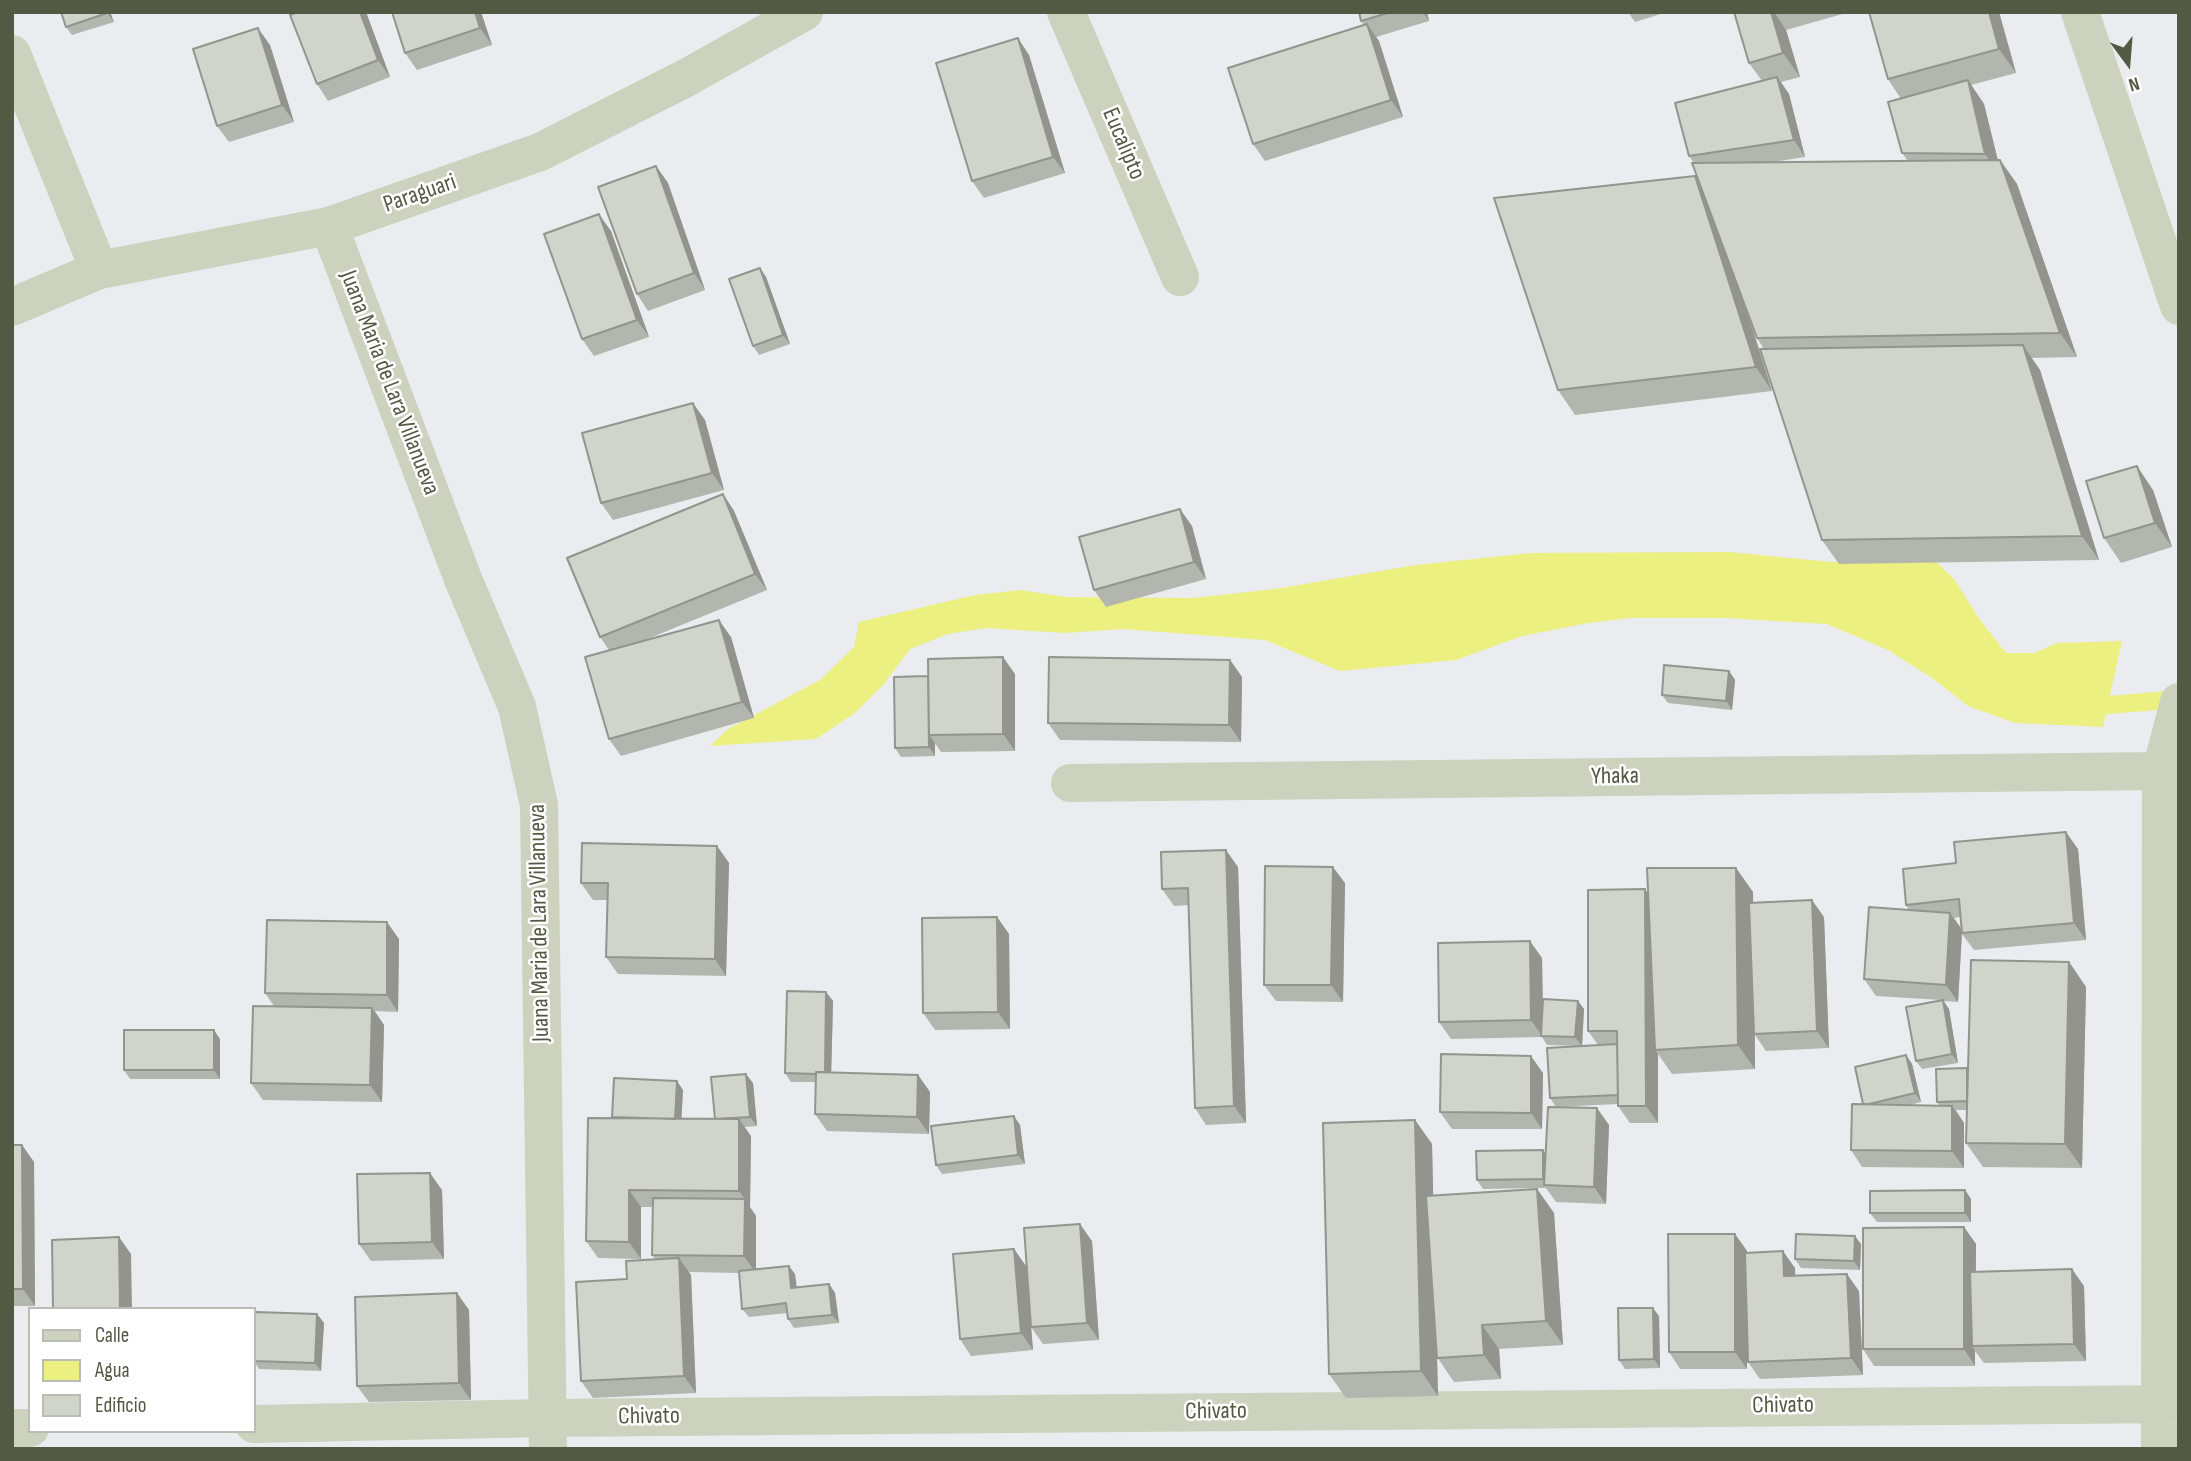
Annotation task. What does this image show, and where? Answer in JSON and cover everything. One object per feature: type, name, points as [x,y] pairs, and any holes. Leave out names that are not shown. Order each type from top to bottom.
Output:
[{"type":"street","name":"Paraguari","points":[[12,307],[99,270],[329,226],[540,152],[684,79],[804,12]]},
{"type":"street","name":"Eucalipto","points":[[1066,12],[1180,277]]},
{"type":"street","points":[[2080,12],[2179,306]]},
{"type":"street","points":[[12,54],[99,270]]},
{"type":"street","name":"Juana Maria de Lara Villanueva","points":[[329,226],[463,579],[517,707],[539,805],[547,1433]]},
{"type":"street","points":[[2161,1449],[2170,1404],[2161,771],[2176,712]]},
{"type":"street","name":"Yhaka","points":[[1070,783],[2161,771]]},
{"type":"street","name":"Chivato","points":[[256,1424],[547,1433],[2170,1404]]},
{"type":"water","points":[[1729,552],[1831,562],[1929,555],[1955,580],[1978,617],[2006,653],[2034,653],[2057,643],[2122,641],[2103,727],[2015,723],[1968,706],[1932,678],[1888,650],[1827,624],[1725,618],[1631,618],[1522,636],[1456,660],[1340,671],[1265,640],[1122,629],[1065,633],[986,628],[948,634],[910,649],[883,685],[855,713],[816,739],[710,746],[728,729],[820,680],[854,647],[859,622],[975,595],[1020,590],[1066,597],[1193,598],[1275,589],[1416,565],[1531,553]]},
{"type":"building","points":[[61,12],[107,12],[107,13],[66,27]]},
{"type":"building","points":[[297,12],[360,12],[378,60],[317,84],[290,15]]},
{"type":"building","points":[[392,12],[475,12],[480,28],[405,53]]},
{"type":"building","points":[[1359,12],[1391,12],[1361,21]]},
{"type":"building","points":[[1734,12],[1771,12],[1783,53],[1749,63]]},
{"type":"building","points":[[1869,12],[1989,12],[1999,49],[1888,79]]},
{"type":"building","points":[[1367,24],[1391,100],[1253,144],[1228,68]]},
{"type":"building","points":[[258,28],[282,105],[217,126],[193,49]]},
{"type":"building","points":[[1018,38],[1053,157],[972,181],[936,63]]},
{"type":"building","points":[[1777,77],[1794,140],[1689,156],[1675,103]]},
{"type":"building","points":[[1968,80],[1985,154],[1902,153],[1888,102]]},
{"type":"building","points":[[2000,160],[2060,333],[1757,338],[1692,163]]},
{"type":"building","points":[[656,166],[694,273],[637,294],[598,187]]},
{"type":"building","points":[[1695,176],[1756,367],[1558,390],[1494,198]]},
{"type":"building","points":[[599,214],[637,320],[582,339],[544,234]]},
{"type":"building","points":[[760,268],[783,335],[753,346],[729,279]]},
{"type":"building","points":[[2023,345],[2082,536],[1822,540],[1760,349]]},
{"type":"building","points":[[693,403],[712,473],[601,503],[582,433]]},
{"type":"building","points":[[2137,466],[2155,523],[2104,538],[2086,481]]},
{"type":"building","points":[[723,494],[755,574],[600,637],[567,558]]},
{"type":"building","points":[[1180,509],[1194,562],[1094,590],[1079,537]]},
{"type":"building","points":[[719,620],[742,702],[609,739],[585,657]]},
{"type":"building","points":[[1003,657],[1003,734],[929,735],[928,659]]},
{"type":"building","points":[[1049,657],[1230,660],[1229,725],[1048,723]]},
{"type":"building","points":[[1664,665],[1729,671],[1726,701],[1662,695]]},
{"type":"building","points":[[928,676],[929,747],[895,748],[894,677]]},
{"type":"building","points":[[2066,832],[2074,923],[1962,933],[1959,899],[1906,905],[1903,869],[1956,863],[1954,842]]},
{"type":"building","points":[[582,843],[717,846],[715,959],[606,957],[608,883],[581,883]]},
{"type":"building","points":[[1226,850],[1234,1106],[1195,1108],[1188,888],[1162,889],[1161,852]]},
{"type":"building","points":[[1265,866],[1333,867],[1331,985],[1264,985]]},
{"type":"building","points":[[1647,868],[1736,868],[1738,1045],[1655,1050]]},
{"type":"building","points":[[1645,889],[1646,1106],[1618,1106],[1617,1031],[1588,1031],[1588,890]]},
{"type":"building","points":[[1812,900],[1817,1031],[1754,1034],[1749,903]]},
{"type":"building","points":[[1869,907],[1950,913],[1946,985],[1864,979]]},
{"type":"building","points":[[997,917],[998,1012],[923,1013],[922,918]]},
{"type":"building","points":[[267,920],[387,922],[387,995],[265,993]]},
{"type":"building","points":[[1530,941],[1531,1020],[1439,1022],[1438,943]]},
{"type":"building","points":[[1971,960],[2069,962],[2065,1144],[1966,1143]]},
{"type":"building","points":[[787,991],[826,992],[825,1072],[785,1073]]},
{"type":"building","points":[[1543,999],[1578,1001],[1575,1037],[1541,1036]]},
{"type":"building","points":[[1943,1000],[1952,1054],[1916,1061],[1906,1007]]},
{"type":"building","points":[[253,1006],[372,1008],[370,1085],[251,1083]]},
{"type":"building","points":[[124,1030],[214,1030],[214,1070],[124,1070]]},
{"type":"building","points":[[1617,1044],[1618,1095],[1550,1098],[1547,1048]]},
{"type":"building","points":[[1441,1054],[1531,1056],[1531,1113],[1440,1112]]},
{"type":"building","points":[[1906,1055],[1915,1093],[1863,1104],[1855,1067]]},
{"type":"building","points":[[1967,1068],[1967,1101],[1937,1102],[1936,1069]]},
{"type":"building","points":[[816,1072],[918,1075],[917,1117],[815,1114]]},
{"type":"building","points":[[746,1074],[750,1117],[715,1119],[711,1077]]},
{"type":"building","points":[[614,1078],[677,1081],[675,1119],[612,1117]]},
{"type":"building","points":[[1852,1104],[1952,1106],[1952,1151],[1851,1150]]},
{"type":"building","points":[[1548,1107],[1597,1108],[1594,1187],[1544,1185]]},
{"type":"building","points":[[1014,1116],[1018,1155],[936,1165],[931,1126]]},
{"type":"building","points":[[588,1118],[739,1119],[739,1191],[629,1190],[629,1242],[586,1241]]},
{"type":"building","points":[[1415,1120],[1421,1371],[1329,1374],[1323,1123]]},
{"type":"building","points":[[12,1145],[22,1145],[23,1289],[12,1289]]},
{"type":"building","points":[[1543,1150],[1543,1179],[1477,1180],[1476,1151]]},
{"type":"building","points":[[430,1173],[432,1242],[359,1244],[357,1174]]},
{"type":"building","points":[[1537,1189],[1546,1321],[1482,1325],[1484,1355],[1437,1358],[1426,1196]]},
{"type":"building","points":[[1965,1190],[1965,1213],[1870,1213],[1870,1191]]},
{"type":"building","points":[[653,1198],[745,1199],[744,1256],[652,1255]]},
{"type":"building","points":[[1080,1224],[1087,1323],[1031,1327],[1024,1228]]},
{"type":"building","points":[[1964,1227],[1964,1349],[1863,1349],[1863,1228]]},
{"type":"building","points":[[1668,1234],[1735,1234],[1735,1352],[1669,1352]]},
{"type":"building","points":[[1796,1234],[1855,1236],[1854,1261],[1795,1259]]},
{"type":"building","points":[[119,1237],[120,1307],[53,1307],[52,1240]]},
{"type":"building","points":[[1014,1249],[1021,1333],[960,1339],[953,1254]]},
{"type":"building","points":[[1783,1251],[1784,1276],[1847,1274],[1851,1358],[1748,1362],[1745,1253]]},
{"type":"building","points":[[679,1258],[684,1376],[581,1381],[576,1282],[627,1279],[626,1261]]},
{"type":"building","points":[[789,1266],[791,1288],[829,1284],[832,1315],[788,1319],[786,1303],[742,1309],[739,1271]]},
{"type":"building","points":[[2072,1269],[2074,1344],[1972,1346],[1970,1272]]},
{"type":"building","points":[[457,1293],[459,1383],[357,1386],[355,1297]]},
{"type":"building","points":[[1618,1308],[1653,1308],[1654,1359],[1619,1360]]},
{"type":"building","points":[[256,1312],[317,1314],[315,1363],[256,1361]]},
{"type":"waterway","points":[[2085,707],[2179,699]]}]
